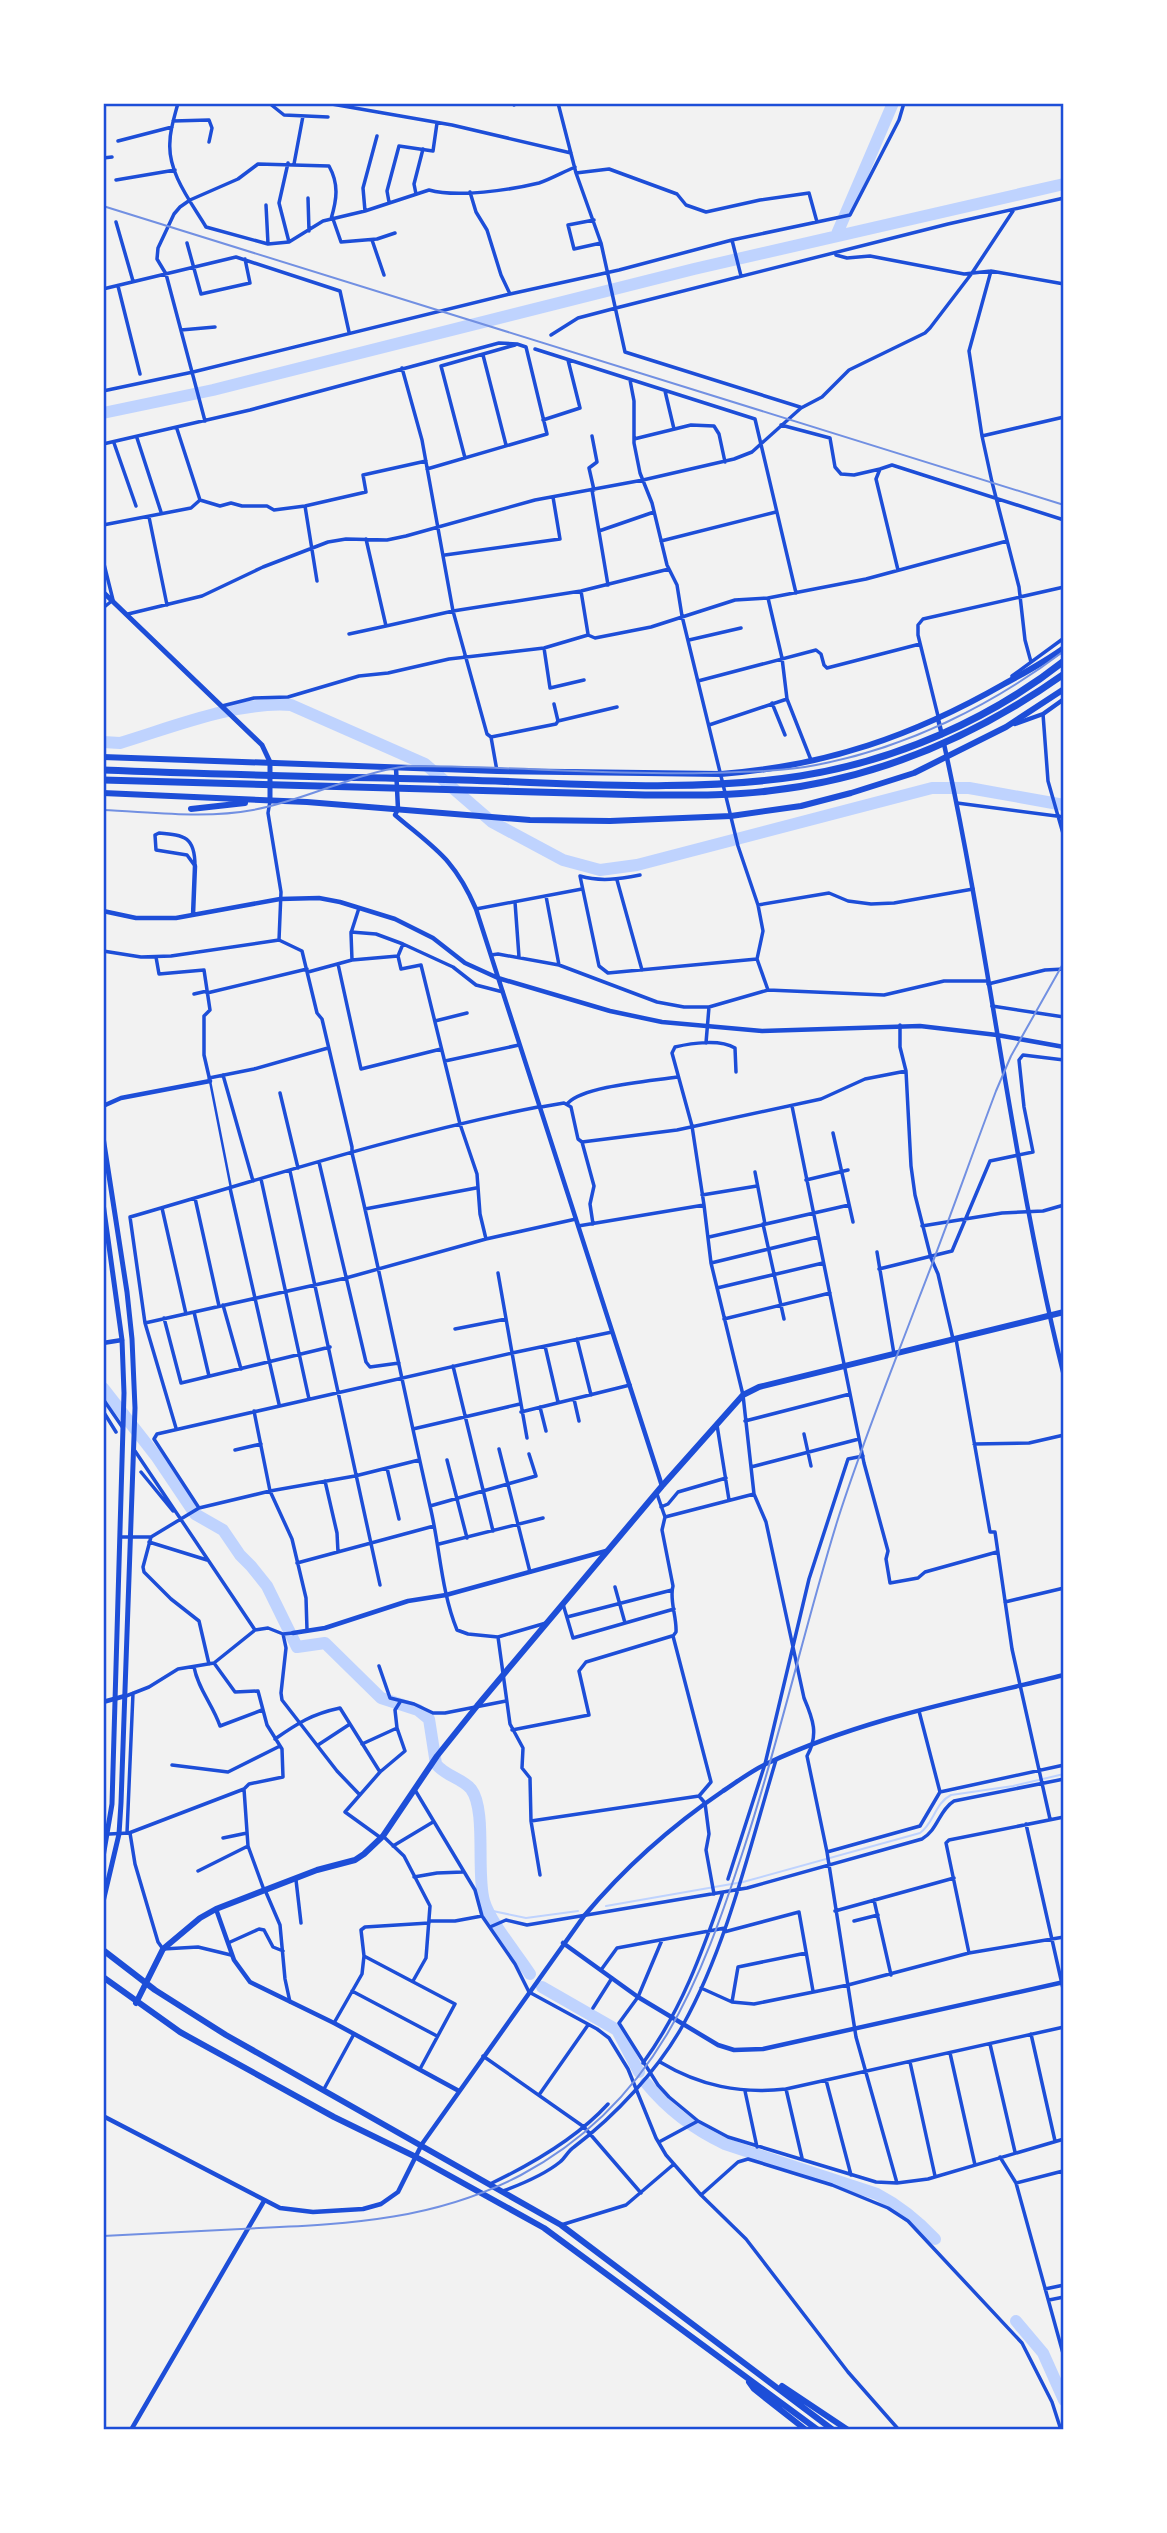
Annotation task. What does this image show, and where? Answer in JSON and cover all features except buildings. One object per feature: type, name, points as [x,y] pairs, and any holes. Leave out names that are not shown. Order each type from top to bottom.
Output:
[{"type":"highway","points":[[103,770],[621,784],[766,780],[856,764],[929,739],[989,709],[1064,661]]},
{"type":"highway","points":[[103,780],[645,795],[768,791],[837,780],[903,761],[965,735],[1064,674]]},
{"type":"main road","points":[[103,592],[262,745],[270,762],[270,801]]},
{"type":"main road","points":[[103,757],[497,771],[721,774],[811,762],[875,745],[938,719],[994,690],[1064,648]]},
{"type":"main road","points":[[103,793],[398,809],[530,820],[610,821],[731,816],[801,806],[914,773],[1006,727],[1064,689]]},
{"type":"main road","points":[[191,809],[261,801]]},
{"type":"main road","points":[[103,1137],[127,1292],[135,1408],[119,1834],[103,1902]]},
{"type":"main road","points":[[103,1203],[122,1340],[124,1394],[109,1834],[103,1857]]},
{"type":"main road","points":[[136,2003],[163,1949],[189,1925],[216,1909],[264,1890],[355,1860],[382,1837],[437,1756],[477,1706],[662,1486],[743,1395],[759,1387],[1064,1312]]},
{"type":"main road","points":[[103,1950],[147,1984],[226,2035],[561,2225],[833,2430]]},
{"type":"main road","points":[[103,1976],[136,2003],[203,2045],[544,2228],[818,2430]]},
{"type":"main road","points":[[754,2368],[811,2403],[848,2430]]},
{"type":"main road","points":[[746,2377],[754,2389],[803,2429]]},
{"type":"street","points":[[178,103],[169,142],[175,170],[206,227],[268,244],[289,242],[323,221],[365,211],[429,190],[470,192],[540,182],[575,167]]},
{"type":"street","points":[[269,103],[284,115],[328,117]]},
{"type":"street","points":[[326,103],[437,123],[571,153]]},
{"type":"street","points":[[558,103],[576,173],[601,243],[625,352],[801,408]]},
{"type":"street","points":[[103,391],[194,372],[510,294],[619,270],[732,240],[850,215],[899,120],[904,103]]},
{"type":"street","points":[[294,164],[303,116]]},
{"type":"street","points":[[173,121],[209,120],[212,128],[209,142]]},
{"type":"street","points":[[389,202],[387,191],[399,146],[433,151],[437,123]]},
{"type":"street","points":[[118,141],[172,127]]},
{"type":"street","points":[[365,211],[363,188],[377,136]]},
{"type":"street","points":[[416,194],[414,184],[423,149]]},
{"type":"street","points":[[103,158],[112,157]]},
{"type":"street","points":[[288,163],[279,203],[289,242]]},
{"type":"street","points":[[205,421],[166,274],[157,259],[158,248],[180,207],[239,179],[258,164],[329,166],[337,179],[332,219],[341,242],[372,239],[395,233]]},
{"type":"street","points":[[576,173],[608,169],[677,194],[686,205],[706,212],[809,193],[817,222]]},
{"type":"street","points":[[116,180],[175,170]]},
{"type":"street","points":[[470,192],[510,294]]},
{"type":"street","points":[[308,198],[309,230]]},
{"type":"street","points":[[551,335],[578,318],[948,224],[1064,198]]},
{"type":"street","points":[[266,205],[268,244]]},
{"type":"street","points":[[128,614],[202,596],[252,571],[311,547],[346,539],[387,540],[495,510],[725,462],[752,452],[801,408],[822,397],[849,370],[925,333],[972,273],[1013,211]]},
{"type":"street","points":[[594,220],[568,226],[574,249],[601,243]]},
{"type":"street","points":[[116,222],[133,282]]},
{"type":"street","points":[[372,239],[384,275]]},
{"type":"street","points":[[732,240],[741,276]]},
{"type":"street","points":[[187,243],[201,294],[250,283],[245,259]]},
{"type":"street","points":[[834,254],[847,258],[870,256],[964,274],[991,271],[1064,284]]},
{"type":"street","points":[[103,289],[236,257],[340,291],[350,333]]},
{"type":"street","points":[[991,271],[969,351],[982,436],[1019,587],[1031,662]]},
{"type":"street","points":[[118,286],[140,374]]},
{"type":"street","points":[[181,330],[215,327]]},
{"type":"street","points":[[103,444],[177,429],[499,343],[536,348],[755,419],[796,593]]},
{"type":"street","points":[[465,458],[441,366],[517,344]]},
{"type":"street","points":[[427,469],[547,434],[526,347]]},
{"type":"street","points":[[483,355],[506,446]]},
{"type":"street","points":[[544,420],[580,408],[568,360]]},
{"type":"street","points":[[401,368],[422,440],[453,611],[487,734],[491,737],[497,771]]},
{"type":"street","points":[[630,380],[634,401],[634,439],[643,480],[669,569],[677,585],[682,616],[731,816],[758,905],[763,931],[757,958],[768,990]]},
{"type":"street","points":[[665,391],[674,429]]},
{"type":"street","points":[[982,436],[1064,417]]},
{"type":"street","points":[[634,439],[691,425],[714,426],[719,434],[725,462]]},
{"type":"street","points":[[781,425],[830,438],[835,467],[841,474],[855,475],[891,465],[1064,520]]},
{"type":"street","points":[[177,429],[200,500]]},
{"type":"street","points":[[592,436],[597,463],[589,468],[608,585]]},
{"type":"street","points":[[137,438],[162,513]]},
{"type":"street","points":[[114,443],[136,506]]},
{"type":"street","points":[[200,500],[220,506],[231,503],[267,506],[274,510],[305,506],[366,492],[363,475],[426,461]]},
{"type":"street","points":[[880,469],[876,479],[898,570]]},
{"type":"street","points":[[444,555],[560,539],[553,497]]},
{"type":"street","points":[[103,525],[191,508],[200,500]]},
{"type":"street","points":[[305,506],[317,581]]},
{"type":"street","points":[[599,531],[654,512]]},
{"type":"street","points":[[661,541],[776,512]]},
{"type":"street","points":[[149,517],[167,605]]},
{"type":"street","points":[[366,539],[386,626]]},
{"type":"street","points":[[223,707],[254,698],[288,697],[359,676],[388,673],[449,659],[544,648],[588,635],[595,638],[640,629],[735,600],[796,593],[866,579],[1007,541]]},
{"type":"street","points":[[103,561],[113,600],[103,608]]},
{"type":"street","points":[[349,635],[453,611],[581,591],[669,569]]},
{"type":"street","points":[[1064,587],[923,618],[918,625],[974,889],[987,982],[1018,1154],[1049,1316],[1064,1376]]},
{"type":"street","points":[[581,591],[588,635]]},
{"type":"street","points":[[768,597],[782,659],[787,699],[811,762]]},
{"type":"street","points":[[688,640],[741,628]]},
{"type":"street","points":[[994,690],[1064,638]]},
{"type":"street","points":[[698,682],[816,650],[821,654],[827,668],[920,643]]},
{"type":"street","points":[[544,648],[550,688],[584,680]]},
{"type":"street","points":[[708,725],[787,699]]},
{"type":"street","points":[[1006,727],[1043,714],[1064,699]]},
{"type":"street","points":[[772,703],[785,734]]},
{"type":"street","points":[[554,704],[558,720]]},
{"type":"street","points":[[491,737],[617,707]]},
{"type":"street","points":[[1043,714],[1048,781],[1061,817],[1064,837]]},
{"type":"street","points":[[396,768],[398,809],[395,815],[427,839],[459,875],[475,909],[662,1486]]},
{"type":"street","points":[[270,801],[268,813],[280,899],[279,940]]},
{"type":"street","points":[[957,803],[1061,817]]},
{"type":"street","points":[[193,915],[195,866],[193,849],[187,838],[181,834],[156,834],[156,850],[187,855],[195,866]]},
{"type":"street","points":[[640,875],[617,880],[594,880],[580,876],[598,966],[603,971],[608,973],[757,958]]},
{"type":"street","points":[[617,880],[642,970]]},
{"type":"street","points":[[475,909],[582,889]]},
{"type":"street","points":[[758,905],[830,893],[848,901],[882,904],[974,889]]},
{"type":"street","points":[[546,896],[559,965]]},
{"type":"street","points":[[103,911],[136,918],[176,918],[280,899],[319,898],[359,907],[413,927],[466,962],[498,978],[610,1011],[662,1022],[762,1031],[900,1025],[998,1035],[1064,1047]]},
{"type":"street","points":[[515,902],[519,957]]},
{"type":"street","points":[[352,960],[351,932],[359,907]]},
{"type":"street","points":[[351,932],[376,934],[403,944],[453,967],[476,985],[503,992]]},
{"type":"street","points":[[103,951],[156,957],[279,940],[303,951],[352,1147],[439,1544],[446,1595],[457,1630],[498,1637],[547,1622]]},
{"type":"street","points":[[403,944],[398,956],[401,969],[421,965],[460,1124],[477,1174],[486,1239]]},
{"type":"street","points":[[490,955],[519,957],[559,965],[657,1002],[684,1007],[709,1007],[768,990],[884,995],[944,981],[987,982],[1045,970],[1064,969]]},
{"type":"street","points":[[194,994],[352,960],[398,956]]},
{"type":"street","points":[[156,957],[159,974],[204,970],[210,1010],[204,1016],[204,1055],[230,1188],[279,1405]]},
{"type":"street","points":[[338,964],[361,1069],[442,1049]]},
{"type":"street","points":[[992,1006],[1064,1017]]},
{"type":"street","points":[[706,1044],[709,1007]]},
{"type":"street","points":[[435,1021],[467,1013]]},
{"type":"street","points":[[900,1025],[900,1046],[906,1071],[911,1166],[922,1226],[938,1274],[954,1339],[990,1532],[995,1532],[1012,1649],[1050,1819]]},
{"type":"street","points":[[736,1072],[735,1048],[729,1044],[675,1047],[672,1053],[692,1126],[711,1263],[743,1395],[754,1494],[766,1522],[792,1650],[804,1698],[813,1718],[814,1743],[807,1756],[829,1864],[855,2028],[897,2183]]},
{"type":"street","points":[[445,1061],[519,1045]]},
{"type":"street","points":[[103,1106],[121,1098],[254,1069],[328,1048]]},
{"type":"street","points":[[879,1269],[952,1251],[990,1161],[1033,1152],[1024,1107],[1019,1060],[1023,1055],[1064,1060]]},
{"type":"street","points":[[582,1142],[692,1126],[792,1106],[830,1096],[865,1079],[906,1071]]},
{"type":"street","points":[[223,1075],[253,1181]]},
{"type":"street","points":[[176,1429],[145,1323],[130,1217],[460,1124],[568,1103],[574,1097],[591,1091],[677,1077]]},
{"type":"street","points":[[281,1093],[298,1168]]},
{"type":"street","points":[[568,1103],[594,1186],[590,1204],[593,1224]]},
{"type":"street","points":[[792,1106],[859,1439],[888,1551],[886,1559],[890,1583],[918,1578],[925,1572],[997,1552]]},
{"type":"street","points":[[833,1133],[853,1222]]},
{"type":"street","points":[[319,1162],[366,1362],[370,1367],[378,1368],[399,1363]]},
{"type":"street","points":[[806,1180],[848,1170]]},
{"type":"street","points":[[290,1171],[380,1585]]},
{"type":"street","points":[[755,1172],[784,1319]]},
{"type":"street","points":[[261,1179],[309,1399]]},
{"type":"street","points":[[702,1195],[757,1186]]},
{"type":"street","points":[[365,1209],[477,1188]]},
{"type":"street","points":[[195,1198],[221,1306],[241,1369]]},
{"type":"street","points":[[578,1226],[704,1205]]},
{"type":"street","points":[[709,1237],[849,1205]]},
{"type":"street","points":[[922,1226],[1043,1211],[1064,1205]]},
{"type":"street","points":[[162,1208],[186,1314]]},
{"type":"street","points":[[145,1323],[346,1278],[486,1239],[576,1219]]},
{"type":"street","points":[[711,1263],[818,1237]]},
{"type":"street","points":[[877,1252],[895,1354]]},
{"type":"street","points":[[717,1289],[823,1263]]},
{"type":"street","points":[[498,1273],[527,1438]]},
{"type":"street","points":[[724,1319],[830,1293]]},
{"type":"street","points":[[194,1312],[209,1376]]},
{"type":"street","points":[[164,1318],[181,1383],[330,1347]]},
{"type":"street","points":[[455,1329],[506,1319]]},
{"type":"street","points":[[198,1508],[154,1439],[157,1434],[402,1377],[613,1332]]},
{"type":"street","points":[[577,1339],[591,1395]]},
{"type":"street","points":[[103,1343],[122,1340]]},
{"type":"street","points":[[545,1346],[558,1403]]},
{"type":"street","points":[[453,1366],[493,1531]]},
{"type":"street","points":[[521,1412],[630,1385]]},
{"type":"street","points":[[745,1421],[850,1394]]},
{"type":"street","points":[[103,1399],[124,1428]]},
{"type":"street","points":[[574,1399],[579,1421]]},
{"type":"street","points":[[413,1429],[520,1404]]},
{"type":"street","points":[[540,1407],[546,1431]]},
{"type":"street","points":[[103,1411],[116,1432]]},
{"type":"street","points":[[254,1411],[270,1491],[292,1539],[306,1598],[307,1630]]},
{"type":"street","points":[[716,1423],[729,1501]]},
{"type":"street","points":[[804,1434],[811,1466]]},
{"type":"street","points":[[974,1444],[1028,1443],[1064,1435]]},
{"type":"street","points":[[751,1467],[859,1439]]},
{"type":"street","points":[[234,1450],[261,1444]]},
{"type":"street","points":[[499,1449],[530,1572]]},
{"type":"street","points":[[134,1450],[255,1630]]},
{"type":"street","points":[[430,1506],[536,1476],[529,1454]]},
{"type":"street","points":[[729,1879],[765,1764],[809,1579],[847,1462],[863,1456]]},
{"type":"street","points":[[109,1834],[128,1833],[244,1789],[249,1784],[283,1777],[284,1754],[267,1725],[258,1691],[235,1692],[212,1663],[200,1621],[170,1599],[144,1572],[150,1540],[198,1508],[419,1460]]},
{"type":"street","points":[[447,1460],[467,1538]]},
{"type":"street","points":[[387,1468],[399,1519]]},
{"type":"street","points":[[141,1472],[167,1505],[177,1513]]},
{"type":"street","points":[[661,1507],[668,1504],[678,1492],[726,1478]]},
{"type":"street","points":[[325,1481],[337,1532],[338,1552]]},
{"type":"street","points":[[512,1730],[589,1715],[579,1671],[586,1662],[673,1636],[676,1632],[673,1586],[662,1530],[665,1517],[657,1493]]},
{"type":"street","points":[[665,1517],[754,1494]]},
{"type":"street","points":[[439,1544],[542,1518]]},
{"type":"street","points":[[297,1563],[435,1526]]},
{"type":"street","points":[[121,1537],[150,1540],[207,1560]]},
{"type":"street","points":[[103,1702],[149,1687],[178,1669],[212,1663],[255,1630],[268,1628],[283,1634],[325,1628],[408,1601],[446,1595],[609,1550]]},
{"type":"street","points":[[615,1587],[625,1623]]},
{"type":"street","points":[[1005,1602],[1064,1588]]},
{"type":"street","points":[[567,1617],[672,1590]]},
{"type":"street","points":[[563,1604],[573,1638],[674,1609]]},
{"type":"street","points":[[283,1634],[286,1648],[281,1693],[287,1708],[337,1772],[359,1794]]},
{"type":"street","points":[[531,1821],[699,1796],[711,1782],[673,1636]]},
{"type":"street","points":[[498,1637],[512,1730],[523,1748],[522,1768],[530,1778],[531,1821],[540,1875]]},
{"type":"street","points":[[379,1666],[390,1698],[414,1704],[433,1713],[506,1701]]},
{"type":"street","points":[[194,1667],[206,1701],[220,1726],[262,1710]]},
{"type":"street","points":[[103,2116],[264,2202],[296,2211],[373,2207],[381,2204],[398,2192],[422,2144],[563,1943],[584,1916],[644,1852],[674,1826],[765,1764],[814,1743],[865,1724],[1064,1675]]},
{"type":"street","points":[[133,1693],[128,1833],[158,1941],[163,1949],[189,1946],[232,1955]]},
{"type":"street","points":[[400,1702],[394,1710],[405,1751],[380,1772],[345,1812],[404,1856],[430,1906],[426,1958],[413,1981]]},
{"type":"street","points":[[275,1739],[317,1713],[340,1708],[380,1772]]},
{"type":"street","points":[[827,1853],[920,1826],[940,1792],[919,1711]]},
{"type":"street","points":[[317,1745],[350,1724]]},
{"type":"street","points":[[362,1744],[397,1728]]},
{"type":"street","points":[[172,1765],[228,1772],[280,1746]]},
{"type":"street","points":[[503,2191],[562,2161],[569,2150],[616,2111],[660,2062],[683,2025],[701,1988],[724,1930],[776,1760]]},
{"type":"street","points":[[940,1792],[1064,1765]]},
{"type":"street","points":[[491,1926],[506,1920],[527,1925],[737,1889],[925,1838],[932,1832],[943,1809],[956,1800],[1064,1779]]},
{"type":"street","points":[[244,1789],[248,1846],[280,1925],[290,2002]]},
{"type":"street","points":[[415,1790],[475,1890],[482,1916],[515,1964],[529,1992],[609,2038],[619,2052],[659,2142],[674,2164],[746,2239],[839,2362],[899,2430]]},
{"type":"street","points":[[699,1796],[705,1803],[709,1834],[706,1850],[713,1893]]},
{"type":"street","points":[[934,1804],[943,1809]]},
{"type":"street","points":[[969,1953],[946,1843],[949,1840],[1064,1816]]},
{"type":"street","points":[[394,1846],[433,1822]]},
{"type":"street","points":[[1027,1824],[1064,1993]]},
{"type":"street","points":[[223,1838],[247,1833]]},
{"type":"street","points":[[198,1871],[248,1846]]},
{"type":"street","points":[[414,1877],[463,1872]]},
{"type":"street","points":[[296,1878],[301,1923]]},
{"type":"street","points":[[835,1911],[954,1878]]},
{"type":"street","points":[[643,2063],[673,2019],[687,1990],[723,1892]]},
{"type":"street","points":[[874,1900],[891,1975]]},
{"type":"street","points":[[216,1909],[232,1955],[239,1970],[250,1982],[334,2023],[459,2091]]},
{"type":"street","points":[[601,1970],[617,1948],[724,1930],[799,1912],[813,1991]]},
{"type":"street","points":[[854,1921],[878,1915]]},
{"type":"street","points":[[334,2023],[362,1974],[364,1955],[361,1930],[365,1927],[455,1922],[482,1916]]},
{"type":"street","points":[[228,1943],[259,1929],[264,1930],[273,1947],[283,1951]]},
{"type":"street","points":[[701,1988],[732,2002],[754,2004],[891,1975],[969,1953],[1064,1937]]},
{"type":"street","points":[[662,1940],[638,1997],[619,2023],[649,2073],[669,2098],[696,2122],[757,2147],[802,2158],[876,2182],[897,2183],[936,2177],[1064,2139]]},
{"type":"street","points":[[563,1943],[673,2019],[718,2045],[734,2050],[747,2050],[855,2028],[1063,1982]]},
{"type":"street","points":[[732,2002],[738,1967],[806,1953]]},
{"type":"street","points":[[364,1955],[455,2004],[420,2069]]},
{"type":"street","points":[[593,2008],[612,1978]]},
{"type":"street","points":[[352,1991],[438,2036]]},
{"type":"street","points":[[539,2095],[588,2025]]},
{"type":"street","points":[[660,2062],[698,2081],[745,2091],[786,2089],[1064,2027]]},
{"type":"street","points":[[324,2089],[354,2034]]},
{"type":"street","points":[[1031,2034],[1055,2141]]},
{"type":"street","points":[[990,2044],[1015,2152]]},
{"type":"street","points":[[950,2053],[975,2165]]},
{"type":"street","points":[[484,2056],[584,2127],[641,2193]]},
{"type":"street","points":[[910,2062],[936,2177]]},
{"type":"street","points":[[826,2080],[851,2175]]},
{"type":"street","points":[[786,2089],[802,2158]]},
{"type":"street","points":[[745,2091],[757,2147]]},
{"type":"street","points":[[490,2184],[538,2158],[584,2127],[608,2104]]},
{"type":"street","points":[[659,2142],[696,2122]]},
{"type":"street","points":[[1000,2157],[1016,2183],[1064,2357]]},
{"type":"street","points":[[702,2195],[738,2162],[748,2159],[832,2185],[888,2208],[916,2228],[1022,2343],[1052,2402],[1061,2430]]},
{"type":"street","points":[[561,2225],[626,2205],[674,2164]]},
{"type":"street","points":[[1016,2183],[1063,2171],[1064,2176]]},
{"type":"street","points":[[131,2430],[264,2202]]},
{"type":"street","points":[[1045,2289],[1064,2285]]},
{"type":"street","points":[[1049,2301],[1064,2297]]},
{"type":"waterway","points":[[836,236],[893,103]]},
{"type":"waterway","points":[[103,413],[213,390],[694,269],[1064,184]]},
{"type":"waterway","points":[[103,742],[120,743],[227,711],[291,705],[425,764],[492,822],[563,860],[600,870],[637,865],[932,788],[969,788],[1064,805]]},
{"type":"waterway","points":[[103,1388],[156,1456],[195,1514],[223,1530],[267,1586],[297,1647],[325,1643],[381,1698],[418,1710],[429,1719],[436,1764],[467,1785],[476,1799],[479,1811],[482,1889],[487,1909],[530,1974]]},
{"type":"waterway","points":[[606,1906],[743,1882],[920,1833],[941,1803],[951,1795],[1013,1786],[1064,1774]]},
{"type":"waterway","points":[[488,1910],[526,1918],[578,1911]]},
{"type":"waterway","points":[[542,1987],[617,2030],[639,2072]]},
{"type":"waterway","points":[[646,2083],[672,2110],[713,2138],[877,2194],[908,2214],[935,2239]]},
{"type":"waterway","points":[[1016,2321],[1043,2353],[1064,2400]]},
{"type":"railway","points":[[103,206],[1064,505]]},
{"type":"railway","points":[[103,810],[178,814],[235,813],[273,806],[369,774],[408,766],[668,773],[747,772],[816,765],[882,748],[946,722],[1007,690],[1064,651]]},
{"type":"railway","points":[[103,2236],[361,2221],[426,2210],[458,2201],[521,2175],[568,2146],[607,2112],[640,2075],[667,2034],[710,1944],[758,1805],[825,1562],[866,1437],[996,1091],[1011,1056],[1064,962]]}]
